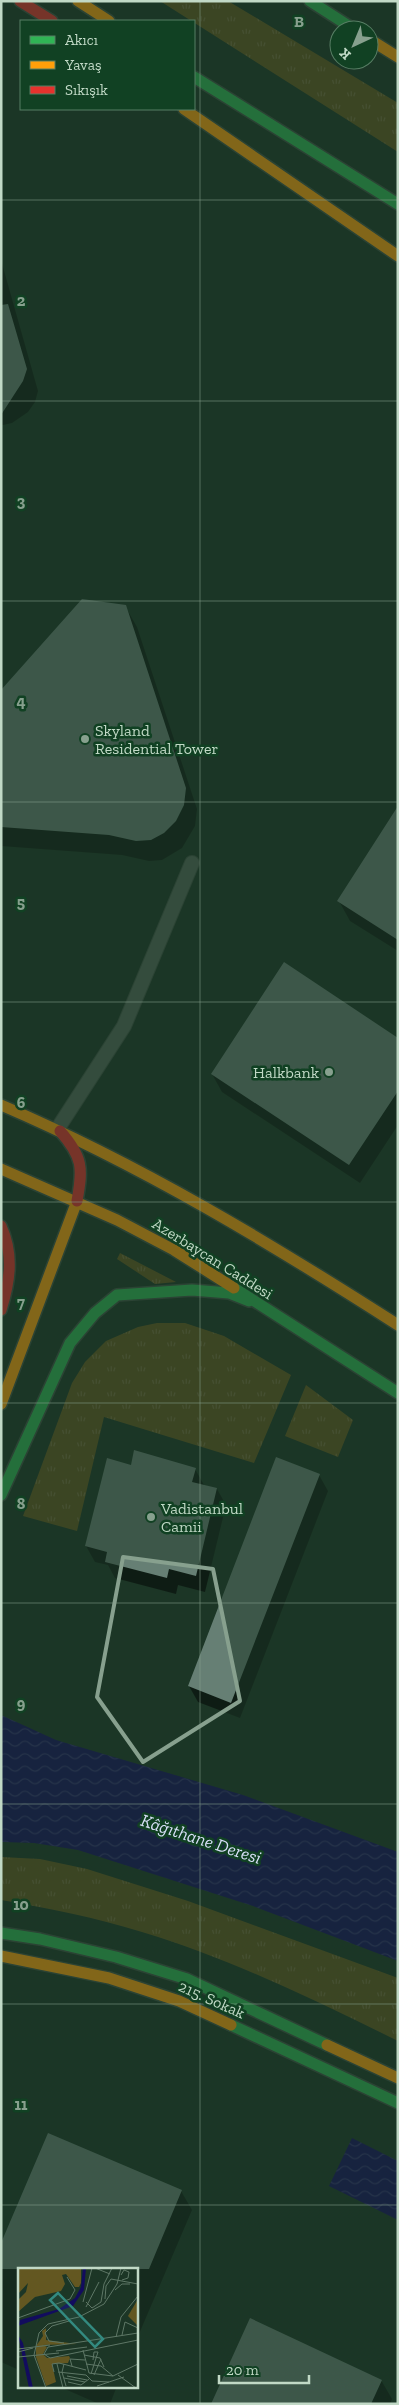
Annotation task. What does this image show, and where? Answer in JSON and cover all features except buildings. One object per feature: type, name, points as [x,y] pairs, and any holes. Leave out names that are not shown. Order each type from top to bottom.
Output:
[{"type":"main road","points":[[20,1],[50,20]]},
{"type":"main road","points":[[78,1],[107,20]]},
{"type":"main road","points":[[310,1],[339,20]]},
{"type":"main road","points":[[379,45],[398,57]]},
{"type":"main road","points":[[195,78],[398,204]]},
{"type":"main road","points":[[185,110],[398,256]]},
{"type":"main road","points":[[1,1105],[58,1128],[127,1163],[236,1224],[398,1325]]},
{"type":"main road","points":[[1,1404],[77,1201],[83,1172],[78,1150],[58,1128]]},
{"type":"main road","name":"Azerbaycan Caddesi","points":[[1,1169],[77,1201],[174,1250],[398,1393]]},
{"type":"main road","points":[[1,1226],[7,1236],[11,1276],[1,1310]]},
{"type":"main road","points":[[1,1495],[70,1343],[94,1313],[117,1295],[138,1292],[192,1290],[229,1293],[255,1303]]},
{"type":"main road","name":"215. Sokak","points":[[1,1933],[40,1939],[116,1957],[187,1979],[398,2078]]},
{"type":"main road","name":"215. Sokak","points":[[1,1956],[109,1978],[179,2001],[398,2103]]},
{"type":"lane","points":[[358,227],[398,263]]},
{"type":"lane","points":[[58,1128],[124,1026],[192,863]]},
{"type":"highlighted area","points":[[123,1557],[213,1569],[240,1701],[143,1762],[97,1697]]},
{"type":"green space","points":[[160,1],[228,1],[329,62],[329,70],[343,70],[398,103],[398,152],[195,23],[195,20],[190,20]]},
{"type":"green space","points":[[120,1253],[176,1282],[155,1284],[117,1259]]},
{"type":"green space","points":[[157,1323],[185,1323],[224,1336],[291,1375],[254,1463],[104,1417],[77,1531],[23,1516],[72,1383],[85,1362],[106,1341],[138,1327]]},
{"type":"green space","points":[[306,1385],[353,1420],[338,1457],[285,1436]]},
{"type":"green space","points":[[1,1857],[40,1859],[87,1869],[188,1901],[398,1978],[398,2041],[272,1981],[175,1943],[90,1918],[1,1900]]},
{"type":"water","name":"Kâğıthane Deresi","points":[[1,1715],[56,1740],[243,1795],[398,1852],[398,1961],[253,1906],[78,1850],[34,1843],[1,1842]]},
{"type":"water","points":[[352,2138],[398,2161],[398,2220],[329,2186]]},
{"type":"traffic: fast","points":[[310,1],[339,20]]},
{"type":"traffic: fast","points":[[195,78],[398,204]]},
{"type":"traffic: fast","points":[[234,1288],[398,1393]]},
{"type":"traffic: fast","points":[[1,1495],[70,1343],[95,1313],[117,1295],[192,1290],[229,1293],[249,1301]]},
{"type":"traffic: fast","points":[[1,1933],[40,1939],[116,1957],[187,1979],[327,2045]]},
{"type":"traffic: fast","points":[[231,2025],[398,2103]]},
{"type":"traffic: slow","points":[[78,1],[107,20]]},
{"type":"traffic: slow","points":[[379,45],[398,57]]},
{"type":"traffic: slow","points":[[185,110],[398,256]]},
{"type":"traffic: slow","points":[[1,1105],[53,1128],[154,1179],[302,1264],[398,1325]]},
{"type":"traffic: slow","points":[[1,1169],[117,1220],[174,1250],[234,1288]]},
{"type":"traffic: slow","points":[[1,1404],[77,1201]]},
{"type":"traffic: slow","points":[[1,1956],[109,1978],[179,2001],[231,2025]]},
{"type":"traffic: slow","points":[[327,2045],[398,2078]]},
{"type":"traffic: jam","points":[[20,1],[50,20]]},
{"type":"traffic: jam","points":[[60,1131],[73,1148],[79,1163],[80,1180],[77,1201]]},
{"type":"traffic: jam","points":[[1,1226],[8,1247],[9,1258],[7,1289],[1,1310]]},
{"type":"place","name":"Skyland Residential Tower","points":[[85,739]]},
{"type":"place","name":"Halkbank","points":[[329,1072]]},
{"type":"place","name":"Vadistanbul Camii","points":[[151,1517]]}]
